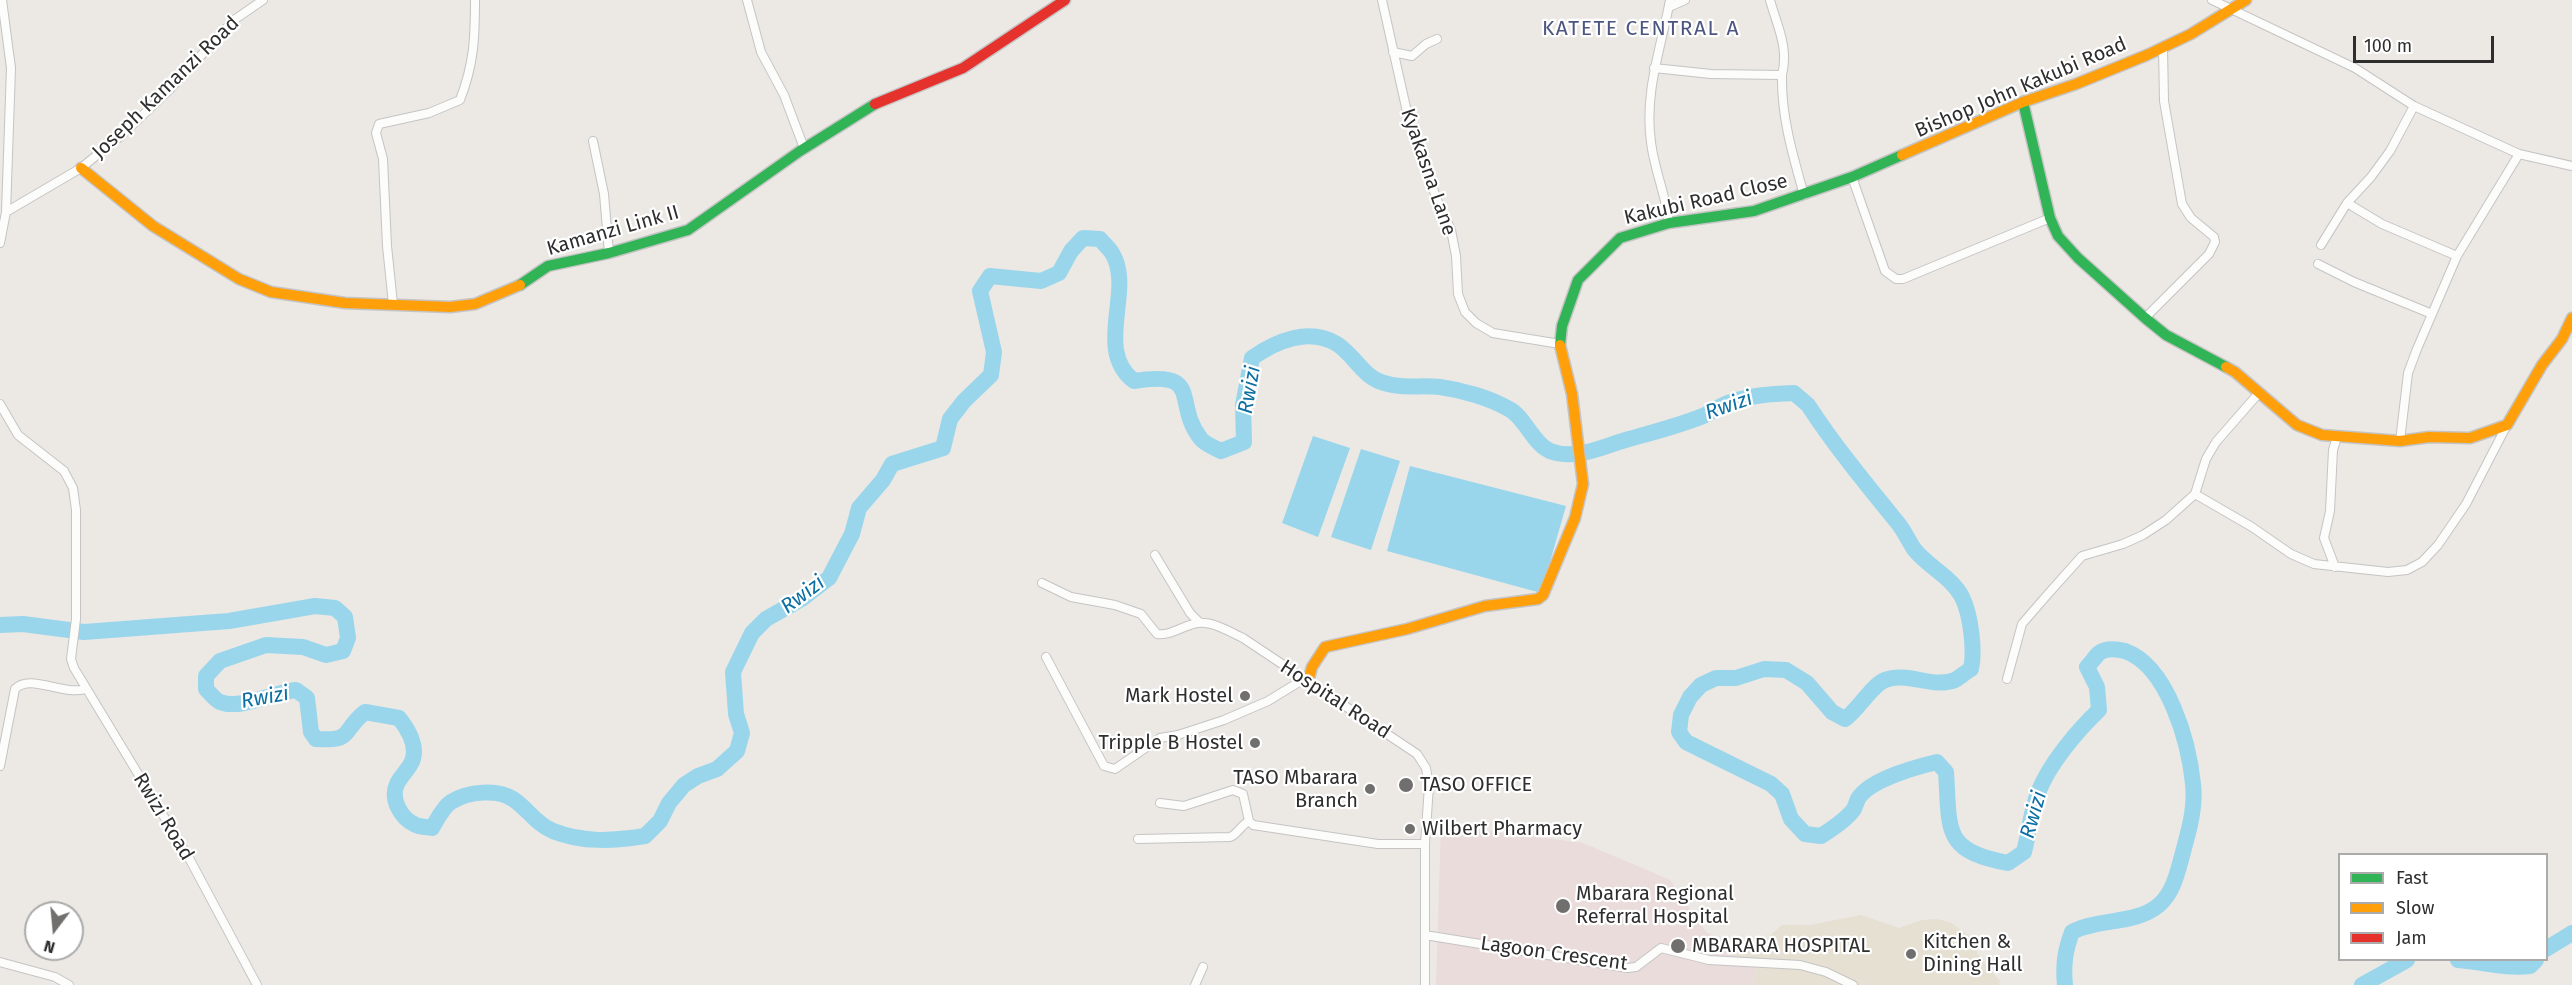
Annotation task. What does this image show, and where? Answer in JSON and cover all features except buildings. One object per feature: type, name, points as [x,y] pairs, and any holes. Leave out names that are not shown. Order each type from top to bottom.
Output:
[{"type":"street","points":[[0,240],[6,212],[11,68],[3,0]]},
{"type":"street","name":"Joseph Kamanzi Road","points":[[6,212],[81,168],[145,114],[234,21],[263,0]]},
{"type":"street","points":[[393,304],[387,246],[383,159],[376,133],[379,124],[386,121],[429,113],[460,100],[470,74],[475,46],[475,0]]},
{"type":"street","points":[[747,0],[761,52],[784,95],[804,148]]},
{"type":"street","name":"Kamanzi Link II","points":[[81,168],[153,226],[239,279],[271,292],[345,303],[450,307],[476,304],[525,283],[548,266],[609,254],[688,230],[804,148],[870,106],[963,68],[1065,0]]},
{"type":"street","name":"Kyakasna Lane","points":[[1382,0],[1407,112],[1437,200],[1451,230],[1456,256],[1458,294],[1465,312],[1476,323],[1493,333],[1560,344]]},
{"type":"street","points":[[1669,223],[1667,205],[1651,144],[1650,98],[1654,68],[1669,4],[1685,0]]},
{"type":"street","points":[[1770,0],[1785,46],[1782,90],[1788,137],[1804,195]]},
{"type":"street","points":[[2212,0],[2355,68],[2414,106],[2519,154],[2572,166]]},
{"type":"street","name":"Bishop John Kakubi Road","points":[[1804,195],[1852,177],[2023,102],[2076,84],[2163,48],[2191,34],[2246,0]]},
{"type":"street","points":[[1393,52],[1412,56],[1426,44],[1437,39]]},
{"type":"street","points":[[2145,318],[2209,254],[2215,242],[2214,237],[2191,218],[2182,204],[2164,101],[2163,48]]},
{"type":"street","points":[[1654,68],[1719,74],[1782,75]]},
{"type":"street","points":[[2023,102],[2050,218],[2058,236],[2078,258],[2166,335],[2235,372],[2297,425],[2322,435],[2400,441],[2429,437],[2470,438],[2507,424]]},
{"type":"street","points":[[2321,245],[2348,203],[2390,151],[2414,106]]},
{"type":"street","points":[[593,141],[603,194],[609,254]]},
{"type":"street","points":[[2400,441],[2408,373],[2432,314],[2457,256],[2519,154]]},
{"type":"street","points":[[1852,177],[1885,271],[1896,279],[1903,279],[1951,261],[2050,218]]},
{"type":"street","name":"Kakubi Road Close","points":[[1306,680],[1325,647],[1407,629],[1485,606],[1538,599],[1543,595],[1575,518],[1583,484],[1572,394],[1560,344],[1569,301],[1578,280],[1620,238],[1669,223],[1754,211],[1804,195]]},
{"type":"street","points":[[2348,203],[2382,224],[2457,256]]},
{"type":"street","points":[[2318,264],[2354,282],[2432,314]]},
{"type":"street","points":[[2195,494],[2252,527],[2291,554],[2314,564],[2388,572],[2408,570],[2422,562],[2438,545],[2466,504],[2507,424],[2542,365],[2562,339],[2572,318]]},
{"type":"street","points":[[2007,679],[2022,624],[2082,556],[2123,544],[2143,535],[2166,520],[2195,494],[2206,459],[2216,442],[2258,393]]},
{"type":"street","name":"Rwizi Road","points":[[0,404],[18,435],[64,471],[73,488],[76,510],[76,619],[72,649],[74,668],[189,858],[257,985]]},
{"type":"street","points":[[2335,567],[2324,538],[2330,512],[2333,450],[2337,437]]},
{"type":"street","points":[[1042,583],[1071,597],[1115,605],[1141,614],[1157,634],[1175,632],[1199,622],[1190,613],[1155,555]]},
{"type":"street","name":"Hospital Road","points":[[1199,622],[1220,627],[1243,638],[1417,754],[1426,768],[1429,786],[1425,844],[1425,985]]},
{"type":"street","points":[[1046,657],[1104,766],[1115,769],[1160,738],[1178,735],[1224,720],[1268,701],[1306,680]]},
{"type":"street","points":[[0,766],[15,689],[20,684],[29,682],[73,693],[85,689]]},
{"type":"street","points":[[1160,803],[1184,806],[1233,790],[1243,794],[1249,821],[1253,825],[1378,844],[1425,844]]},
{"type":"street","points":[[1138,839],[1230,837],[1236,834],[1241,825],[1249,821]]},
{"type":"street","name":"Lagoon Crescent","points":[[1425,935],[1628,968],[1636,967],[1660,948],[1709,960],[1800,965],[1826,972],[1853,985]]},
{"type":"street","points":[[0,962],[55,977],[69,985]]},
{"type":"street","points":[[1195,985],[1203,967]]},
{"type":"shaded area","name":"Mbarara Regional Referral Hospital","points":[[1441,825],[1583,843],[1670,880],[1706,932],[1735,947],[1732,963],[1757,968],[1752,985],[1436,985]]},
{"type":"shaded area","points":[[1861,915],[1899,928],[1922,920],[1936,919],[1950,922],[1968,935],[1979,956],[2000,981],[1999,985],[1752,985],[1757,968],[1732,963],[1735,947],[1757,947],[1782,925],[1810,925]]},
{"type":"water","points":[[1313,436],[1350,448],[1318,537],[1282,523]]},
{"type":"water","points":[[1361,449],[1400,461],[1371,550],[1331,537]]},
{"type":"water","points":[[1410,466],[1566,506],[1541,593],[1387,551]]},
{"type":"waterway","name":"Rwizi","points":[[0,625],[23,624],[84,632],[229,621],[315,606],[335,608],[345,617],[348,638],[343,651],[326,655],[303,647],[266,645],[220,661],[206,676],[206,689],[218,701],[228,704],[247,703],[296,690],[307,698],[311,732],[316,739],[342,737],[365,712],[399,718],[410,734],[414,752],[410,765],[397,784],[396,802],[401,813],[418,826],[432,828],[445,807],[458,798],[491,793],[513,799],[542,824],[564,835],[599,840],[645,836],[660,821],[669,803],[684,785],[698,776],[717,769],[737,751],[742,733],[736,714],[733,672],[752,633],[766,619],[803,598],[829,578],[852,534],[859,508],[883,480],[892,464],[943,448],[950,419],[964,401],[991,375],[994,352],[980,291],[990,276],[1041,281],[1059,273],[1071,251],[1083,238],[1100,239],[1112,253],[1118,268],[1115,336],[1116,353],[1122,368],[1134,381],[1170,380],[1179,385],[1193,426],[1201,439],[1221,451],[1244,442],[1243,405],[1252,358],[1271,346],[1304,336],[1326,339],[1337,344],[1368,375],[1381,382],[1449,388],[1493,401],[1515,413],[1544,448],[1560,454],[1590,451],[1666,429],[1739,400],[1762,395],[1794,393],[1808,405],[1839,450],[1899,525],[1914,549],[1958,590],[1968,613],[1973,653],[1971,669],[1955,680],[1938,683],[1902,677],[1885,680],[1875,687],[1845,719],[1832,712],[1807,683],[1786,670],[1764,669],[1736,678],[1716,678],[1701,685],[1690,697],[1681,715],[1679,732],[1686,742],[1771,784],[1782,794],[1791,819],[1805,834],[1821,836],[1835,827],[1851,813],[1860,796],[1875,784],[1896,774],[1937,762],[1946,772],[1950,823],[1960,844],[1971,852],[2008,863],[2024,852],[2036,800],[2049,771],[2073,738],[2099,710],[2097,687],[2087,667],[2099,653],[2108,650],[2125,651],[2140,659],[2153,672],[2164,689],[2174,708],[2187,748],[2193,784],[2189,830],[2174,883],[2168,895],[2159,905],[2139,916],[2072,932],[2065,958],[2065,985]]},
{"type":"waterway","name":"Rwizi","points":[[2548,948],[2572,933]]},
{"type":"waterway","name":"Rwizi","points":[[2362,985],[2405,961]]},
{"type":"waterway","name":"Rwizi","points":[[2466,961],[2521,967],[2530,966],[2535,961]]},
{"type":"traffic: fast","points":[[2023,102],[2050,218],[2058,236],[2078,258],[2166,335],[2226,367]]},
{"type":"traffic: fast","points":[[520,285],[548,266],[609,253],[688,230],[800,151],[875,104]]},
{"type":"traffic: fast","points":[[1560,345],[1562,326],[1578,280],[1620,238],[1669,223],[1754,211],[1852,177],[1902,155]]},
{"type":"traffic: slow","points":[[1902,155],[2023,102],[2076,84],[2147,55],[2191,34],[2246,0]]},
{"type":"traffic: slow","points":[[81,168],[153,226],[239,279],[271,292],[345,303],[450,307],[475,304],[520,285]]},
{"type":"traffic: slow","points":[[2226,367],[2235,372],[2297,425],[2322,435],[2400,441],[2429,437],[2470,438],[2507,425],[2542,365],[2562,339],[2572,318]]},
{"type":"traffic: slow","points":[[1308,682],[1312,667],[1325,647],[1407,629],[1485,606],[1538,599],[1543,595],[1575,518],[1583,484],[1572,394],[1560,345]]},
{"type":"traffic: jam","points":[[875,104],[963,68],[1065,0]]},
{"type":"place","name":"Mark Hostel","points":[[1245,696]]},
{"type":"place","name":"Tripple B Hostel","points":[[1255,743]]},
{"type":"place","name":"TASO OFFICE","points":[[1406,785]]},
{"type":"place","name":"TASO Mbarara Branch","points":[[1370,789]]},
{"type":"place","name":"Wilbert Pharmacy","points":[[1410,829]]},
{"type":"place","name":"Mbarara Regional Referral Hospital","points":[[1563,906]]},
{"type":"place","name":"MBARARA HOSPITAL","points":[[1678,946]]},
{"type":"place","name":"Kitchen & Dining Hall","points":[[1911,954]]},
{"type":"district","name":"KATETE CENTRAL A","points":[[1641,29]]}]
